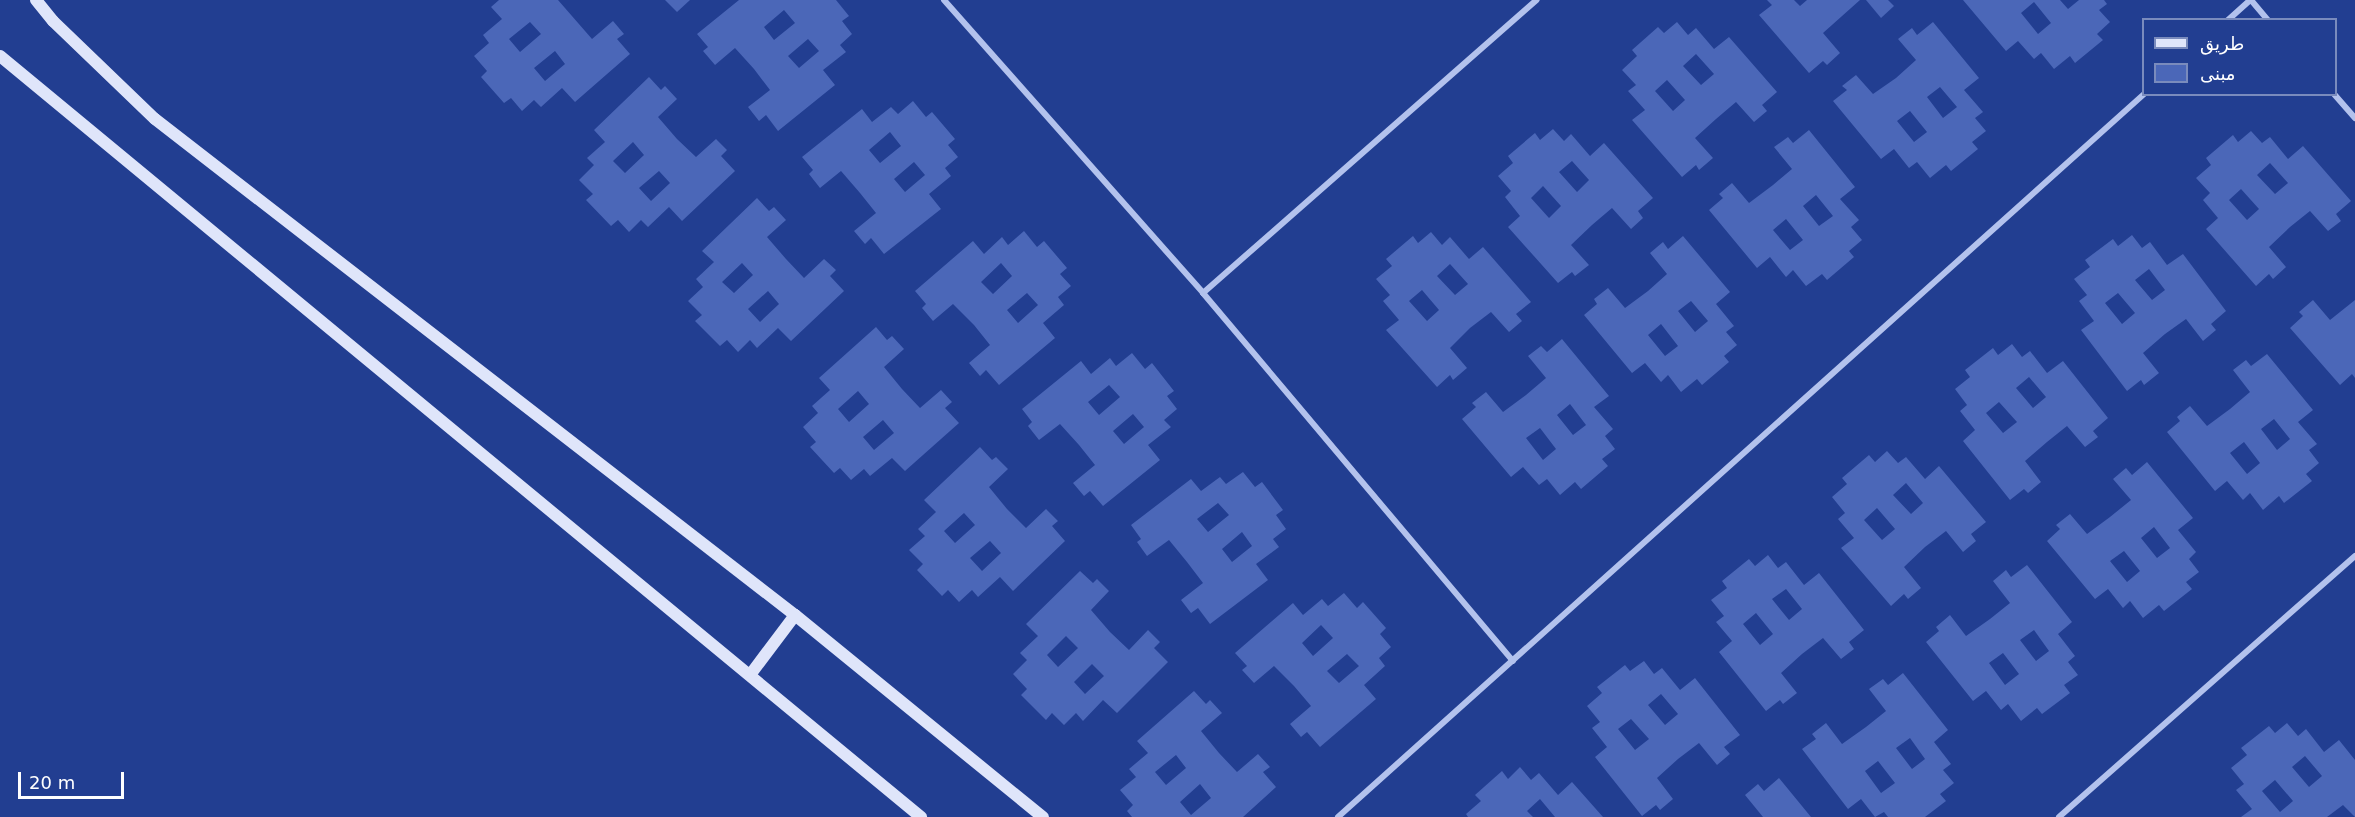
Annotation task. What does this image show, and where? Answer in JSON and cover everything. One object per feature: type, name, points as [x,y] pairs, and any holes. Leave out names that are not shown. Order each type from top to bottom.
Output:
[{"type":"street","points":[[36,0],[53,21],[156,119],[795,615],[1043,817]]},
{"type":"street","points":[[944,0],[1203,293],[1513,661]]},
{"type":"street","points":[[1203,293],[1537,0]]},
{"type":"street","points":[[2230,18],[2251,0],[2266,18]]},
{"type":"street","points":[[0,56],[921,817]]},
{"type":"street","points":[[1338,817],[2142,96]]},
{"type":"street","points":[[2336,96],[2355,118]]},
{"type":"street","points":[[2059,817],[2355,556]]},
{"type":"street","points":[[750,675],[795,615]]},
{"type":"building","points":[[499,0],[558,0],[592,39],[613,21],[624,34],[617,39],[630,54],[575,102],[562,88],[541,107],[534,100],[522,111],[511,98],[504,103],[481,77],[487,71],[474,56],[489,43],[483,35],[502,19],[491,7]],"holes":[[[530,22],[541,34],[520,52],[509,39]],[[555,51],[565,64],[545,81],[534,68]]]},
{"type":"building","points":[[665,0],[690,0],[677,12]]},
{"type":"building","points":[[739,0],[836,0],[849,16],[842,21],[852,34],[840,45],[846,52],[823,70],[835,85],[778,131],[766,115],[759,121],[748,107],[770,90],[754,69],[735,48],[715,65],[703,51],[708,47],[697,34]],"holes":[[[784,10],[795,23],[774,40],[764,27]],[[808,39],[819,51],[799,68],[788,56]]]},
{"type":"building","points":[[1767,0],[1794,0],[1800,6],[1807,0],[1860,0],[1823,33],[1840,53],[1827,65],[1823,61],[1809,73],[1759,15],[1772,5]]},
{"type":"building","points":[[1866,0],[1888,0],[1894,6],[1881,18]]},
{"type":"building","points":[[1963,0],[2060,0],[2068,9],[2079,0],[2104,0],[2107,4],[2099,10],[2110,22],[2097,34],[2103,40],[2075,63],[2070,56],[2054,69],[2041,53],[2034,59],[2018,41],[2006,51]],"holes":[[[2034,2],[2051,23],[2038,34],[2021,13]]]},
{"type":"building","points":[[1677,22],[1688,35],[1696,28],[1714,49],[1729,37],[1777,92],[1762,105],[1767,111],[1754,122],[1736,102],[1716,119],[1695,138],[1713,158],[1699,170],[1696,165],[1682,177],[1632,120],[1645,110],[1628,91],[1636,85],[1622,70],[1637,56],[1632,50],[1658,27],[1664,33]],"holes":[[[1696,54],[1714,74],[1701,85],[1683,66]],[[1667,80],[1685,100],[1673,111],[1655,91]]]},
{"type":"building","points":[[1933,22],[1979,78],[1964,90],[1983,112],[1975,118],[1986,131],[1972,142],[1978,149],[1951,171],[1946,165],[1930,178],[1917,162],[1909,168],[1894,149],[1881,159],[1833,101],[1847,90],[1842,86],[1856,75],[1873,94],[1896,78],[1916,60],[1898,39],[1912,28],[1917,35]],"holes":[[[1940,87],[1957,107],[1943,118],[1927,97]],[[1910,111],[1927,132],[1914,142],[1897,121]]]},
{"type":"building","points":[[649,77],[661,90],[665,86],[677,99],[658,117],[677,139],[696,157],[716,139],[727,150],[721,156],[735,171],[682,221],[669,207],[648,227],[641,220],[629,232],[618,220],[611,226],[586,200],[593,194],[579,180],[594,165],[587,158],[605,142],[594,130]],"holes":[[[633,142],[644,155],[625,173],[613,161]],[[659,171],[670,183],[651,201],[639,188]]]},
{"type":"building","points":[[913,101],[926,117],[932,112],[955,139],[948,145],[958,157],[945,168],[951,176],[929,194],[941,209],[884,254],[871,238],[865,244],[854,231],[876,213],[860,193],[841,171],[820,188],[809,174],[813,170],[802,157],[862,109],[872,122],[891,107],[898,114]],"holes":[[[890,132],[901,146],[880,163],[869,150]],[[914,162],[925,175],[905,192],[894,179]]]},
{"type":"building","points":[[1553,129],[1564,141],[1571,134],[1590,156],[1604,143],[1653,198],[1638,211],[1643,218],[1631,229],[1612,208],[1592,225],[1571,245],[1589,265],[1575,276],[1572,272],[1558,283],[1508,227],[1520,216],[1505,197],[1511,191],[1498,176],[1513,163],[1508,156],[1535,133],[1540,140]],"holes":[[[1572,161],[1589,180],[1577,192],[1559,172]],[[1543,186],[1561,206],[1549,218],[1531,198]]]},
{"type":"building","points":[[1809,130],[1855,187],[1840,199],[1859,220],[1851,227],[1862,240],[1849,251],[1854,257],[1827,280],[1822,274],[1806,286],[1793,270],[1786,277],[1770,257],[1757,268],[1709,210],[1723,198],[1719,194],[1732,183],[1749,203],[1773,185],[1792,169],[1774,147],[1788,137],[1793,143]],"holes":[[[1816,195],[1833,216],[1819,226],[1803,206]],[[1786,219],[1803,240],[1790,250],[1773,230]]]},
{"type":"building","points":[[2251,131],[2262,143],[2270,137],[2288,159],[2303,146],[2351,201],[2336,214],[2341,221],[2328,231],[2310,211],[2290,227],[2269,247],[2286,267],[2273,279],[2269,274],[2256,286],[2206,229],[2218,218],[2203,200],[2210,193],[2196,178],[2211,165],[2206,158],[2233,135],[2238,142]],"holes":[[[2270,163],[2288,183],[2275,194],[2257,175]],[[2241,189],[2259,209],[2247,220],[2229,200]]]},
{"type":"building","points":[[757,198],[769,211],[774,207],[786,220],[767,237],[786,259],[804,278],[824,259],[836,270],[830,276],[844,291],[791,341],[778,328],[757,348],[750,340],[738,352],[727,340],[720,346],[695,321],[702,315],[688,301],[703,287],[696,279],[714,262],[702,251]],"holes":[[[742,263],[753,275],[734,293],[722,282]],[[768,291],[779,304],[760,322],[748,309]]]},
{"type":"building","points":[[1024,231],[1037,247],[1044,241],[1067,268],[1060,274],[1071,286],[1058,297],[1064,305],[1043,323],[1055,338],[999,385],[986,370],[980,376],[969,363],[990,345],[974,325],[953,304],[933,321],[922,308],[926,304],[915,291],[973,241],[984,254],[1002,237],[1008,245]],"holes":[[[1001,263],[1012,276],[993,294],[981,282]],[[1027,293],[1038,305],[1018,323],[1007,310]]]},
{"type":"building","points":[[1431,232],[1442,245],[1450,237],[1469,259],[1483,247],[1531,302],[1516,314],[1522,321],[1509,332],[1491,312],[1470,328],[1450,348],[1467,368],[1453,380],[1450,375],[1437,387],[1386,330],[1399,320],[1383,301],[1390,295],[1376,279],[1392,266],[1386,259],[1413,236],[1418,243]],"holes":[[[1450,264],[1468,284],[1455,295],[1437,276]],[[1422,290],[1439,310],[1427,321],[1409,301]]]},
{"type":"building","points":[[2132,235],[2142,248],[2150,242],[2167,265],[2183,254],[2226,311],[2211,324],[2216,330],[2203,341],[2186,319],[2165,334],[2143,353],[2159,373],[2144,385],[2141,380],[2127,391],[2081,330],[2094,321],[2079,301],[2087,295],[2074,279],[2090,267],[2085,260],[2113,239],[2118,246]],"holes":[[[2149,269],[2165,290],[2152,300],[2135,280]],[[2118,293],[2135,313],[2122,324],[2105,303]]]},
{"type":"building","points":[[1683,236],[1730,292],[1716,304],[1734,326],[1726,332],[1737,345],[1724,356],[1729,362],[1702,385],[1697,379],[1681,392],[1668,375],[1661,382],[1645,363],[1632,373],[1584,315],[1597,304],[1594,299],[1608,288],[1625,308],[1648,291],[1667,274],[1650,253],[1663,242],[1668,249]],"holes":[[[1691,301],[1708,321],[1695,332],[1678,311]],[[1661,324],[1678,346],[1665,356],[1648,335]]]},
{"type":"building","points":[[2313,300],[2330,320],[2355,300],[2355,378],[2352,374],[2340,385],[2290,328],[2303,316],[2299,312]]},
{"type":"building","points":[[876,327],[887,340],[892,336],[904,349],[884,367],[902,389],[920,408],[941,390],[952,402],[945,408],[959,423],[905,471],[892,458],[870,476],[864,469],[851,480],[840,468],[834,473],[810,447],[816,442],[803,427],[818,413],[812,406],[830,390],[819,378]],"holes":[[[858,391],[869,404],[849,422],[838,409]],[[883,420],[894,433],[874,450],[863,437]]]},
{"type":"building","points":[[1562,339],[1609,396],[1594,407],[1613,429],[1605,436],[1615,449],[1602,459],[1608,466],[1581,489],[1575,482],[1560,495],[1547,479],[1539,485],[1523,467],[1511,477],[1462,419],[1476,407],[1472,403],[1486,392],[1503,412],[1526,395],[1546,378],[1528,356],[1541,346],[1547,352]],"holes":[[[1570,404],[1586,425],[1573,435],[1557,415]],[[1540,428],[1556,449],[1543,460],[1526,438]]]},
{"type":"building","points":[[2012,344],[2022,357],[2030,351],[2047,373],[2063,361],[2108,418],[2093,431],[2098,437],[2085,447],[2067,426],[2047,442],[2025,461],[2041,482],[2028,493],[2024,489],[2010,500],[1963,441],[1975,430],[1960,411],[1967,405],[1955,389],[1970,377],[1965,370],[1993,348],[1998,355]],"holes":[[[2029,377],[2046,397],[2033,408],[2016,388]],[[1999,402],[2017,422],[2003,433],[1986,413]]]},
{"type":"building","points":[[1132,353],[1145,369],[1152,363],[1174,391],[1167,396],[1177,409],[1164,420],[1171,427],[1148,445],[1160,460],[1103,506],[1090,491],[1084,496],[1073,483],[1095,465],[1079,445],[1060,424],[1039,440],[1028,426],[1032,422],[1022,409],[1081,361],[1091,374],[1110,358],[1116,366]],"holes":[[[1109,385],[1120,397],[1099,415],[1088,402]],[[1133,414],[1144,427],[1124,444],[1113,431]]]},
{"type":"building","points":[[2267,354],[2313,410],[2298,422],[2317,444],[2309,450],[2319,463],[2306,474],[2312,481],[2284,503],[2279,496],[2263,510],[2250,493],[2243,500],[2227,481],[2215,491],[2167,432],[2180,421],[2177,417],[2190,406],[2207,426],[2230,409],[2250,392],[2233,370],[2246,360],[2251,366]],"holes":[[[2274,419],[2290,439],[2277,450],[2261,429]],[[2244,442],[2260,463],[2247,474],[2230,453]]]},
{"type":"building","points":[[980,447],[992,460],[996,457],[1008,469],[989,487],[1007,509],[1026,528],[1046,509],[1058,521],[1052,526],[1065,541],[1013,591],[1000,577],[978,597],[972,590],[959,602],[948,590],[942,596],[917,570],[923,564],[909,550],[925,536],[918,529],[936,512],[924,500]],"holes":[[[964,513],[975,525],[955,543],[944,531]],[[990,541],[1001,553],[982,571],[970,558]]]},
{"type":"building","points":[[1887,451],[1898,463],[1906,457],[1925,479],[1939,466],[1986,522],[1971,534],[1976,541],[1963,552],[1946,531],[1925,547],[1904,567],[1921,588],[1908,599],[1904,594],[1891,606],[1841,548],[1854,538],[1838,519],[1845,513],[1832,497],[1847,484],[1842,478],[1869,455],[1875,462]],"holes":[[[1906,483],[1923,503],[1911,514],[1893,495]],[[1877,508],[1895,529],[1882,540],[1864,520]]]},
{"type":"building","points":[[2147,462],[2193,518],[2178,530],[2196,552],[2189,559],[2199,572],[2186,582],[2192,589],[2164,611],[2159,605],[2143,618],[2130,601],[2123,608],[2108,589],[2095,599],[2047,541],[2060,529],[2056,525],[2070,514],[2087,534],[2110,517],[2131,500],[2113,479],[2126,468],[2132,475]],"holes":[[[2154,527],[2170,548],[2157,558],[2141,538]],[[2124,551],[2140,571],[2127,582],[2110,561]]]},
{"type":"building","points":[[1243,472],[1255,487],[1262,482],[1283,510],[1276,515],[1286,529],[1273,539],[1279,547],[1256,564],[1268,580],[1210,624],[1198,608],[1191,613],[1181,600],[1203,583],[1187,562],[1169,540],[1147,556],[1137,542],[1141,539],[1131,525],[1191,479],[1201,491],[1220,477],[1226,484]],"holes":[[[1218,503],[1229,515],[1208,532],[1197,519]],[[1242,532],[1252,546],[1232,562],[1222,549]]]},
{"type":"building","points":[[1768,555],[1778,568],[1786,562],[1804,585],[1819,573],[1864,630],[1849,642],[1854,649],[1841,659],[1823,638],[1802,654],[1781,673],[1797,693],[1783,704],[1780,700],[1766,711],[1719,652],[1732,641],[1716,622],[1724,616],[1711,600],[1727,588],[1722,581],[1749,559],[1755,566]],"holes":[[[1786,589],[1802,609],[1789,620],[1772,599]],[[1756,613],[1773,634],[1760,645],[1743,624]]]},
{"type":"building","points":[[2027,565],[2072,622],[2058,634],[2075,656],[2068,662],[2078,675],[2064,685],[2070,693],[2042,714],[2037,708],[2021,721],[2008,704],[2001,710],[1986,691],[1973,701],[1926,642],[1939,631],[1936,627],[1950,615],[1966,636],[1990,619],[2010,603],[1993,581],[2006,570],[2011,577]],"holes":[[[2034,630],[2049,651],[2036,661],[2020,640]],[[2003,653],[2019,674],[2005,685],[1989,663]]]},
{"type":"building","points":[[1080,571],[1093,583],[1097,579],[1109,591],[1091,610],[1110,632],[1129,650],[1148,630],[1160,642],[1154,648],[1168,662],[1117,713],[1103,700],[1083,721],[1076,713],[1064,725],[1052,713],[1046,720],[1021,695],[1027,689],[1013,674],[1027,660],[1020,653],[1038,636],[1026,624]],"holes":[[[1066,636],[1078,648],[1058,667],[1047,655]],[[1092,664],[1104,676],[1085,694],[1074,682]]]},
{"type":"building","points":[[1344,593],[1357,608],[1363,602],[1386,628],[1380,634],[1391,647],[1379,658],[1385,666],[1364,685],[1376,699],[1320,747],[1307,732],[1301,737],[1290,724],[1311,706],[1294,686],[1274,666],[1254,683],[1242,670],[1247,666],[1235,653],[1293,603],[1303,615],[1322,599],[1328,606]],"holes":[[[1321,625],[1333,638],[1313,656],[1302,643]],[[1347,654],[1359,666],[1339,683],[1327,671]]]},
{"type":"building","points":[[1644,661],[1654,674],[1662,668],[1680,690],[1695,678],[1740,735],[1724,747],[1730,754],[1717,765],[1699,743],[1678,759],[1657,778],[1673,799],[1660,810],[1656,805],[1642,816],[1595,757],[1607,747],[1592,728],[1600,722],[1587,706],[1602,693],[1597,687],[1625,665],[1630,671]],"holes":[[[1661,694],[1678,714],[1665,725],[1648,705]],[[1631,719],[1649,739],[1635,750],[1618,729]]]},
{"type":"building","points":[[1903,673],[1948,730],[1934,742],[1951,764],[1943,770],[1954,783],[1940,794],[1946,801],[1925,817],[1888,817],[1884,812],[1875,817],[1861,799],[1848,809],[1802,749],[1816,739],[1812,734],[1826,723],[1842,744],[1866,727],[1886,711],[1869,689],[1883,679],[1888,685]],"holes":[[[1910,738],[1925,759],[1912,769],[1896,748]],[[1878,761],[1895,783],[1881,793],[1865,771]]]},
{"type":"building","points":[[1194,691],[1206,704],[1210,700],[1222,713],[1201,731],[1219,753],[1237,772],[1258,754],[1270,767],[1263,772],[1276,787],[1243,817],[1132,817],[1127,811],[1133,805],[1120,790],[1136,777],[1129,769],[1148,753],[1137,741]],"holes":[[[1176,755],[1186,768],[1166,785],[1155,772]],[[1200,784],[1211,798],[1191,815],[1180,802]]]},
{"type":"building","points":[[2287,723],[2298,736],[2306,729],[2324,752],[2339,740],[2355,760],[2355,817],[2343,805],[2327,817],[2241,817],[2252,809],[2236,790],[2244,784],[2231,768],[2247,755],[2241,748],[2269,726],[2275,733]],"holes":[[[2305,756],[2322,776],[2309,787],[2292,767]],[[2275,780],[2293,801],[2280,812],[2262,791]]]},
{"type":"building","points":[[1520,767],[1531,780],[1539,773],[1558,795],[1572,782],[1603,817],[1555,817],[1540,799],[1527,811],[1533,817],[1468,817],[1466,814],[1481,801],[1475,795],[1502,771],[1508,779]]},
{"type":"building","points":[[1779,778],[1811,817],[1763,817],[1745,795],[1758,784],[1764,791]]}]
